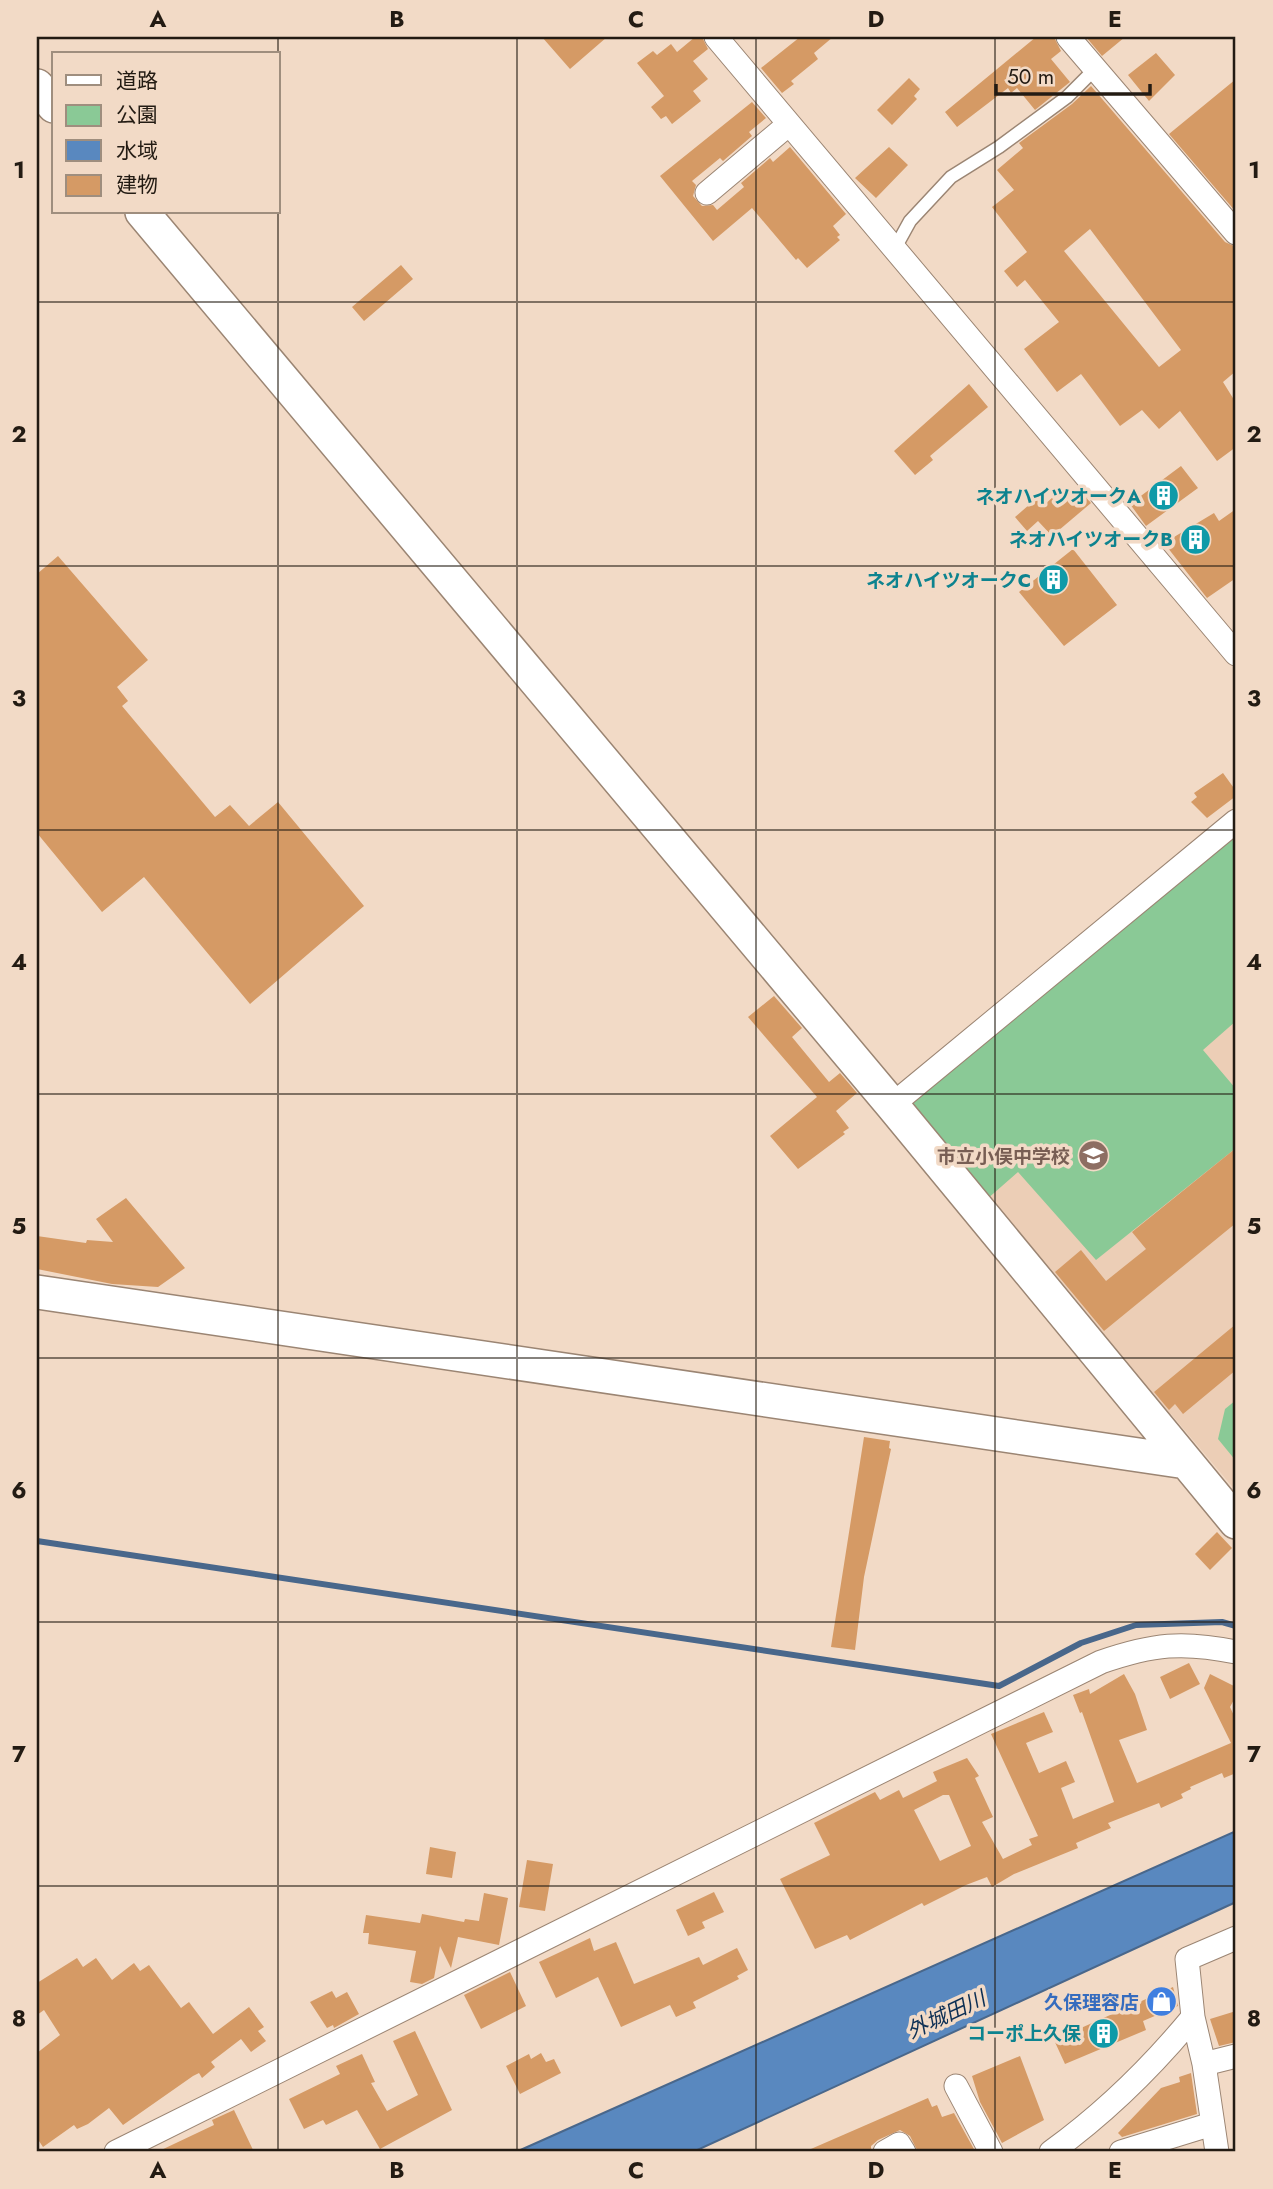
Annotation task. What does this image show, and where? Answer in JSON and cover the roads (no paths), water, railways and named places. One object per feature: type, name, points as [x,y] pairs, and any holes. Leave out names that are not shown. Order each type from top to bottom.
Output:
[{"type":"street","points":[[716,37],[1236,654]]},
{"type":"street","points":[[1068,37],[1236,233]]},
{"type":"street","points":[[37,86],[52,104]]},
{"type":"street","points":[[707,193],[789,124]]},
{"type":"street","points":[[144,214],[892,1105],[1236,1522]]},
{"type":"street","points":[[892,1105],[1236,821]]},
{"type":"street","points":[[37,1292],[1186,1462]]},
{"type":"street","points":[[117,2152],[1101,1662],[1153,1645],[1180,1643],[1236,1652]]},
{"type":"street","points":[[1217,2152],[1204,2064],[1193,2017],[1187,1959],[1236,1938]]},
{"type":"street","points":[[1051,2152],[1112,2103],[1147,2070],[1193,2017]]},
{"type":"street","points":[[1204,2064],[1236,2056]]},
{"type":"street","points":[[956,2086],[991,2152]]},
{"type":"street","points":[[1121,2152],[1212,2124]]},
{"type":"street","points":[[886,2152],[899,2144],[904,2152]]},
{"type":"lane","points":[[894,250],[909,221],[951,177],[999,147],[1067,97],[1095,69]]},
{"type":"water","name":"外城田川","points":[[1236,1831],[1236,1902],[693,2152],[516,2152]]},
{"type":"waterway","points":[[37,1541],[999,1686],[1081,1643],[1136,1625],[1222,1622],[1236,1626]]},
{"type":"place","name":"ネオハイツオークA","points":[[1164,496]]},
{"type":"place","name":"ネオハイツオークB","points":[[1196,539]]},
{"type":"place","name":"ネオハイツオークC","points":[[1054,580]]},
{"type":"place","name":"市立小俣中学校","points":[[1093,1156]]},
{"type":"place","name":"久保理容店","points":[[1162,2002]]},
{"type":"place","name":"コーポ上久保","points":[[1104,2033]]}]
